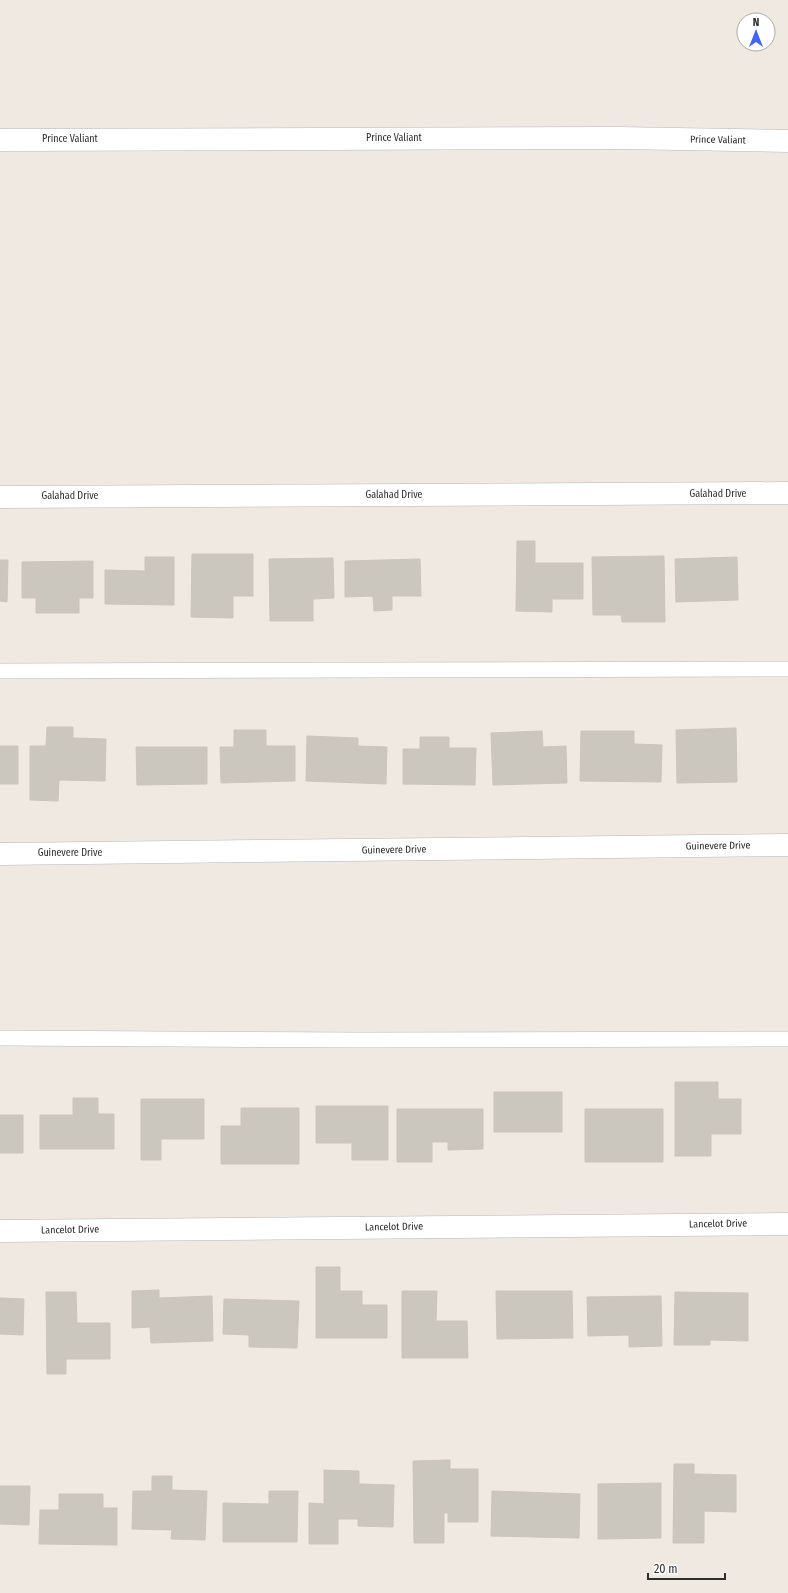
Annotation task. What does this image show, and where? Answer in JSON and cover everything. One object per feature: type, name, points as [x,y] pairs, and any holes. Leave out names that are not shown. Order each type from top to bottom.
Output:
[{"type":"street","name":"Prince Valiant","points":[[0,140],[619,138],[788,141]]},
{"type":"street","name":"Galahad Drive","points":[[0,497],[788,494]]},
{"type":"street","name":"Guinevere Drive","points":[[0,854],[788,845]]},
{"type":"street","name":"Lancelot Drive","points":[[0,1231],[788,1224]]},
{"type":"lane","points":[[0,671],[788,668]]},
{"type":"lane","points":[[0,1038],[351,1040],[788,1039]]},
{"type":"building","points":[[517,541],[535,541],[535,563],[583,563],[583,599],[552,599],[552,612],[516,611]]},
{"type":"building","points":[[192,554],[253,554],[253,596],[233,596],[233,618],[191,617]]},
{"type":"building","points":[[664,556],[665,622],[622,622],[621,615],[593,615],[592,557]]},
{"type":"building","points":[[145,557],[174,557],[174,605],[105,604],[105,570],[145,571]]},
{"type":"building","points":[[737,557],[738,600],[676,602],[675,559]]},
{"type":"building","points":[[333,558],[334,598],[313,599],[313,621],[270,621],[269,559]]},
{"type":"building","points":[[420,559],[421,596],[392,596],[392,610],[374,611],[373,596],[345,597],[345,561]]},
{"type":"building","points":[[0,560],[8,560],[7,602],[0,601]]},
{"type":"building","points":[[93,561],[93,598],[79,598],[79,613],[36,613],[36,598],[22,598],[22,562]]},
{"type":"building","points":[[47,727],[73,727],[73,738],[106,739],[105,781],[59,780],[58,801],[30,800],[30,746],[46,746]]},
{"type":"building","points":[[736,728],[737,782],[677,783],[676,730]]},
{"type":"building","points":[[234,730],[266,730],[266,746],[295,746],[295,781],[221,783],[220,747],[234,747]]},
{"type":"building","points":[[542,731],[543,747],[566,746],[567,783],[493,785],[491,733]]},
{"type":"building","points":[[581,731],[634,731],[634,744],[662,745],[661,782],[580,781]]},
{"type":"building","points":[[307,736],[358,738],[358,746],[387,747],[386,784],[306,781]]},
{"type":"building","points":[[420,737],[449,737],[449,748],[476,748],[475,785],[403,784],[403,749],[420,749]]},
{"type":"building","points":[[0,746],[18,746],[18,784],[0,784]]},
{"type":"building","points":[[136,747],[207,747],[207,784],[137,785]]},
{"type":"building","points":[[675,1082],[718,1082],[718,1099],[741,1099],[741,1134],[711,1134],[711,1156],[675,1156]]},
{"type":"building","points":[[494,1092],[562,1092],[562,1132],[494,1132]]},
{"type":"building","points":[[73,1098],[98,1098],[98,1114],[114,1114],[114,1149],[40,1149],[40,1115],[73,1115]]},
{"type":"building","points":[[141,1099],[204,1099],[204,1139],[161,1139],[161,1160],[141,1160]]},
{"type":"building","points":[[316,1106],[388,1106],[388,1160],[352,1160],[352,1143],[316,1143]]},
{"type":"building","points":[[241,1108],[299,1108],[299,1164],[221,1164],[221,1126],[241,1126]]},
{"type":"building","points":[[397,1109],[483,1109],[483,1149],[448,1150],[448,1142],[432,1142],[432,1162],[397,1162]]},
{"type":"building","points":[[585,1109],[663,1109],[663,1162],[585,1162]]},
{"type":"building","points":[[0,1115],[23,1115],[23,1153],[0,1153]]},
{"type":"building","points":[[316,1267],[340,1267],[340,1291],[362,1291],[362,1305],[387,1305],[387,1338],[316,1338]]},
{"type":"building","points":[[159,1290],[159,1298],[212,1296],[213,1341],[151,1343],[150,1327],[132,1328],[132,1291]]},
{"type":"building","points":[[402,1291],[437,1291],[436,1321],[467,1321],[468,1358],[402,1358]]},
{"type":"building","points":[[496,1291],[572,1291],[573,1338],[497,1339]]},
{"type":"building","points":[[46,1292],[76,1292],[77,1323],[110,1323],[110,1359],[66,1359],[66,1374],[47,1374]]},
{"type":"building","points":[[675,1292],[748,1293],[748,1341],[710,1340],[710,1345],[674,1345]]},
{"type":"building","points":[[661,1296],[662,1346],[629,1347],[629,1335],[588,1336],[587,1297]]},
{"type":"building","points":[[0,1298],[24,1299],[23,1335],[0,1334]]},
{"type":"building","points":[[224,1299],[299,1301],[297,1348],[249,1347],[249,1335],[223,1334]]},
{"type":"building","points":[[450,1460],[450,1469],[478,1469],[478,1522],[448,1522],[448,1513],[444,1513],[444,1543],[414,1543],[413,1461]]},
{"type":"building","points":[[674,1464],[694,1464],[694,1474],[736,1475],[736,1512],[704,1511],[704,1543],[673,1543]]},
{"type":"building","points":[[324,1470],[359,1471],[359,1484],[394,1485],[393,1527],[358,1526],[358,1519],[338,1519],[338,1544],[309,1544],[309,1503],[324,1504]]},
{"type":"building","points":[[152,1476],[172,1476],[172,1490],[207,1491],[205,1540],[171,1539],[172,1530],[132,1529],[133,1491],[152,1491]]},
{"type":"building","points":[[661,1483],[661,1538],[598,1539],[598,1484]]},
{"type":"building","points":[[0,1486],[30,1486],[29,1525],[0,1524]]},
{"type":"building","points":[[269,1491],[298,1491],[297,1542],[223,1542],[223,1503],[269,1504]]},
{"type":"building","points":[[492,1491],[580,1494],[579,1538],[491,1536]]},
{"type":"building","points":[[59,1494],[103,1494],[103,1508],[117,1508],[117,1545],[39,1544],[40,1510],[59,1510]]}]
